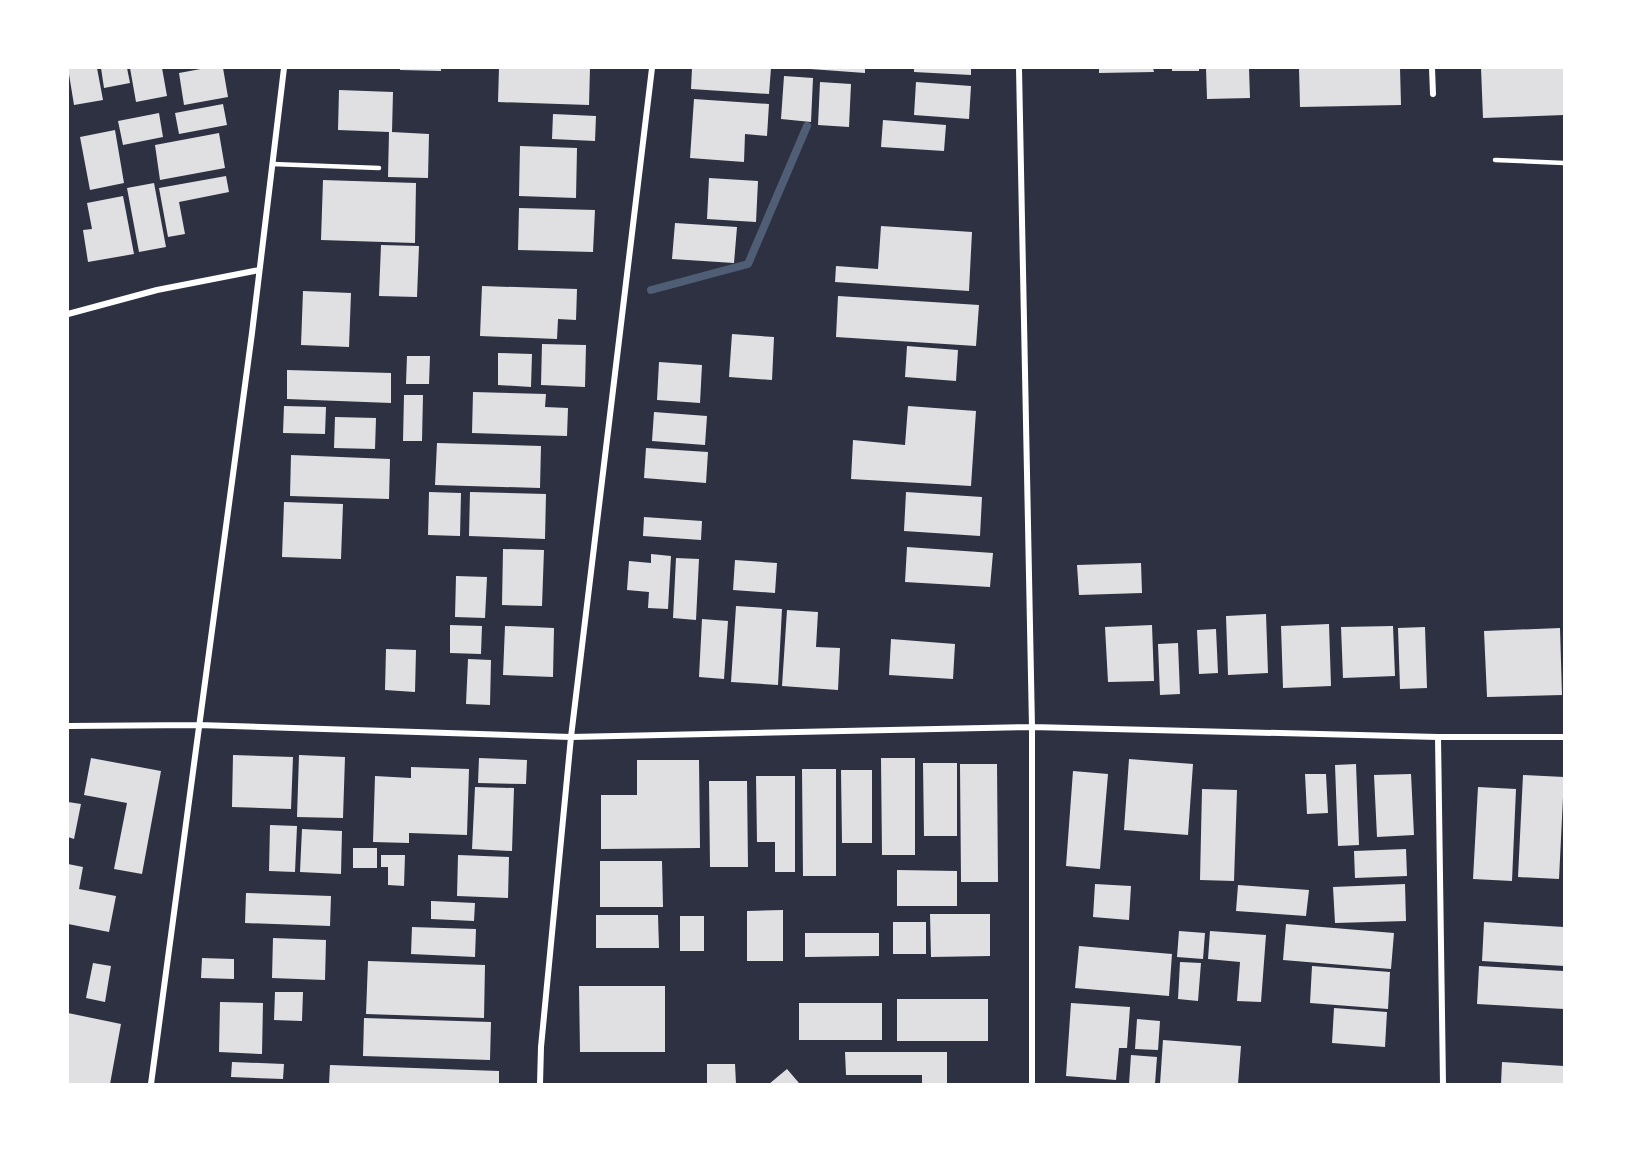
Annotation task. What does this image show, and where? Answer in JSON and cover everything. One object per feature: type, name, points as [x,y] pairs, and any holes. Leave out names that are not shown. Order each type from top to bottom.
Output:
[{"type":"street","points":[[151,1084],[284,68]]},
{"type":"street","points":[[540,1084],[541,1047],[571,737],[652,68]]},
{"type":"street","points":[[1019,68],[1032,727],[1032,1084]]},
{"type":"street","points":[[1432,68],[1433,94]]},
{"type":"street","points":[[68,314],[158,290],[259,270]]},
{"type":"street","points":[[68,726],[198,725],[571,737],[1032,727],[1438,737],[1564,737]]},
{"type":"street","points":[[1438,737],[1443,1084]]},
{"type":"lane","points":[[1495,160],[1564,162]]},
{"type":"lane","points":[[272,164],[379,168]]},
{"type":"building","points":[[68,68],[97,68],[103,100],[74,105]]},
{"type":"building","points":[[101,68],[127,68],[130,83],[104,88]]},
{"type":"building","points":[[130,68],[162,68],[167,96],[136,102]]},
{"type":"building","points":[[206,68],[223,68],[228,97],[184,105],[179,73]]},
{"type":"building","points":[[400,68],[441,68],[441,71],[400,70]]},
{"type":"building","points":[[499,68],[590,68],[589,105],[498,102]]},
{"type":"building","points":[[692,68],[771,68],[769,94],[691,89]]},
{"type":"building","points":[[865,68],[865,73],[810,69]]},
{"type":"building","points":[[914,68],[971,68],[971,75],[914,72]]},
{"type":"building","points":[[1099,68],[1153,68],[1154,72],[1099,73]]},
{"type":"building","points":[[1172,68],[1199,68],[1199,71],[1172,71]]},
{"type":"building","points":[[1206,68],[1249,68],[1250,98],[1207,99]]},
{"type":"building","points":[[1299,68],[1400,68],[1401,105],[1300,107]]},
{"type":"building","points":[[1481,68],[1564,68],[1564,115],[1483,118]]},
{"type":"building","points":[[784,76],[813,78],[811,122],[781,119]]},
{"type":"building","points":[[820,82],[851,84],[849,127],[818,125]]},
{"type":"building","points":[[916,82],[971,86],[969,119],[914,115]]},
{"type":"building","points":[[339,90],[393,92],[392,132],[429,134],[428,178],[388,177],[389,132],[338,130]]},
{"type":"building","points":[[694,99],[769,104],[767,136],[745,134],[744,162],[690,158]]},
{"type":"building","points":[[223,104],[227,125],[179,134],[175,113]]},
{"type":"building","points":[[159,113],[163,137],[123,145],[118,121]]},
{"type":"building","points":[[553,114],[596,116],[595,141],[552,139]]},
{"type":"building","points":[[883,120],[946,125],[944,151],[881,147]]},
{"type":"building","points":[[115,130],[124,183],[90,190],[80,137]]},
{"type":"building","points":[[219,133],[225,168],[160,180],[155,145]]},
{"type":"building","points":[[520,146],[577,148],[576,198],[519,196]]},
{"type":"building","points":[[226,176],[229,192],[179,202],[185,234],[168,237],[159,188]]},
{"type":"building","points":[[709,178],[758,181],[756,222],[707,219]]},
{"type":"building","points":[[323,180],[416,183],[415,243],[321,240]]},
{"type":"building","points":[[154,183],[166,247],[139,252],[127,188]]},
{"type":"building","points":[[123,196],[134,254],[88,262],[83,230],[92,229],[87,203]]},
{"type":"building","points":[[519,208],[595,210],[593,252],[518,250]]},
{"type":"building","points":[[675,223],[737,227],[734,263],[672,259]]},
{"type":"building","points":[[881,226],[972,232],[969,291],[835,282],[836,266],[878,269]]},
{"type":"building","points":[[381,245],[419,246],[417,297],[379,296]]},
{"type":"building","points":[[482,286],[577,289],[576,320],[558,319],[557,339],[480,336]]},
{"type":"building","points":[[303,291],[351,293],[349,347],[301,345]]},
{"type":"building","points":[[838,296],[979,305],[976,346],[836,337]]},
{"type":"building","points":[[732,334],[774,337],[772,380],[729,377]]},
{"type":"building","points":[[542,344],[586,345],[585,387],[541,385]]},
{"type":"building","points":[[907,346],[958,350],[956,381],[905,377]]},
{"type":"building","points":[[498,353],[532,354],[531,387],[498,385]]},
{"type":"building","points":[[407,356],[430,356],[429,384],[406,384]]},
{"type":"building","points":[[659,362],[702,365],[700,403],[657,400]]},
{"type":"building","points":[[287,370],[391,373],[391,403],[287,399]]},
{"type":"building","points":[[473,392],[546,394],[545,407],[568,408],[567,436],[472,433]]},
{"type":"building","points":[[404,395],[423,395],[422,441],[403,441]]},
{"type":"building","points":[[284,406],[326,407],[325,434],[283,433]]},
{"type":"building","points":[[908,406],[976,411],[971,486],[851,479],[853,440],[905,445]]},
{"type":"building","points":[[654,412],[707,416],[705,445],[652,441]]},
{"type":"building","points":[[335,417],[376,418],[375,449],[334,448]]},
{"type":"building","points":[[437,443],[541,446],[540,488],[435,485]]},
{"type":"building","points":[[646,448],[708,452],[706,483],[644,478]]},
{"type":"building","points":[[291,455],[390,459],[389,499],[290,496]]},
{"type":"building","points":[[429,492],[461,493],[460,536],[428,535]]},
{"type":"building","points":[[470,492],[546,494],[545,539],[469,536]]},
{"type":"building","points":[[906,492],[982,497],[980,536],[904,531]]},
{"type":"building","points":[[284,502],[343,504],[341,559],[282,557]]},
{"type":"building","points":[[644,517],[702,521],[701,540],[643,536]]},
{"type":"building","points":[[907,547],[993,553],[990,587],[905,582]]},
{"type":"building","points":[[503,549],[544,550],[542,606],[502,605]]},
{"type":"building","points":[[651,554],[671,556],[668,609],[648,608],[649,592],[627,590],[629,561],[651,563]]},
{"type":"building","points":[[676,558],[699,559],[696,620],[673,618]]},
{"type":"building","points":[[735,560],[777,563],[775,593],[733,590]]},
{"type":"building","points":[[1141,563],[1142,593],[1079,595],[1077,565]]},
{"type":"building","points":[[456,576],[487,577],[485,618],[455,617]]},
{"type":"building","points":[[736,606],[782,609],[778,685],[731,682]]},
{"type":"building","points":[[787,610],[818,612],[816,647],[840,648],[838,690],[782,686]]},
{"type":"building","points":[[1266,614],[1268,673],[1228,675],[1226,616]]},
{"type":"building","points":[[702,619],[728,621],[724,679],[699,677]]},
{"type":"building","points":[[1329,624],[1331,686],[1283,688],[1281,626]]},
{"type":"building","points":[[450,625],[482,626],[481,654],[450,653]]},
{"type":"building","points":[[1152,625],[1154,681],[1108,682],[1105,627]]},
{"type":"building","points":[[505,626],[554,628],[553,677],[503,675]]},
{"type":"building","points":[[1393,626],[1395,676],[1343,678],[1341,627]]},
{"type":"building","points":[[1425,627],[1427,688],[1400,689],[1398,628]]},
{"type":"building","points":[[1560,628],[1562,695],[1487,697],[1484,631]]},
{"type":"building","points":[[1216,629],[1218,673],[1199,674],[1197,630]]},
{"type":"building","points":[[891,639],[955,644],[953,679],[889,675]]},
{"type":"building","points":[[1178,643],[1180,694],[1160,695],[1158,644]]},
{"type":"building","points":[[386,649],[416,650],[415,692],[385,690]]},
{"type":"building","points":[[468,659],[491,660],[490,705],[466,704]]},
{"type":"building","points":[[233,755],[293,757],[291,809],[232,807]]},
{"type":"building","points":[[299,755],[345,757],[343,818],[297,817]]},
{"type":"building","points":[[91,758],[161,771],[142,874],[114,869],[127,803],[84,795]]},
{"type":"building","points":[[479,758],[527,760],[526,784],[478,783]]},
{"type":"building","points":[[881,758],[915,758],[915,855],[882,855]]},
{"type":"building","points":[[1129,759],[1193,764],[1188,835],[1124,830]]},
{"type":"building","points":[[637,760],[699,760],[700,848],[601,849],[601,795],[637,795]]},
{"type":"building","points":[[923,763],[957,763],[957,836],[924,836]]},
{"type":"building","points":[[960,764],[997,764],[998,882],[961,882]]},
{"type":"building","points":[[1356,764],[1359,845],[1338,846],[1335,765]]},
{"type":"building","points":[[411,767],[469,769],[467,835],[409,833],[409,843],[373,842],[375,776],[411,778]]},
{"type":"building","points":[[802,769],[836,769],[836,876],[803,876]]},
{"type":"building","points":[[841,770],[872,770],[872,843],[842,843]]},
{"type":"building","points":[[1073,771],[1108,774],[1100,869],[1066,866]]},
{"type":"building","points":[[1305,774],[1326,774],[1328,813],[1307,814]]},
{"type":"building","points":[[1411,774],[1414,835],[1377,837],[1374,775]]},
{"type":"building","points":[[1523,775],[1564,777],[1559,879],[1518,877]]},
{"type":"building","points":[[756,776],[795,776],[795,872],[775,872],[775,842],[757,842]]},
{"type":"building","points":[[709,781],[747,781],[748,867],[710,867]]},
{"type":"building","points":[[475,787],[514,788],[512,851],[472,849]]},
{"type":"building","points":[[1478,787],[1516,789],[1512,881],[1473,879]]},
{"type":"building","points":[[1202,789],[1237,790],[1234,881],[1200,880]]},
{"type":"building","points":[[68,802],[81,804],[74,839],[68,837]]},
{"type":"building","points":[[270,825],[297,826],[295,872],[269,871]]},
{"type":"building","points":[[302,829],[342,831],[341,874],[300,872]]},
{"type":"building","points":[[353,848],[377,848],[377,868],[353,868]]},
{"type":"building","points":[[1406,849],[1407,876],[1355,878],[1354,851]]},
{"type":"building","points":[[381,855],[405,855],[404,886],[388,885],[388,867],[381,867]]},
{"type":"building","points":[[458,855],[509,857],[508,898],[457,896]]},
{"type":"building","points":[[600,861],[662,861],[663,907],[600,907]]},
{"type":"building","points":[[68,864],[83,867],[79,889],[116,896],[109,932],[68,924]]},
{"type":"building","points":[[897,870],[957,871],[957,906],[897,906]]},
{"type":"building","points":[[1095,884],[1131,886],[1129,920],[1093,917]]},
{"type":"building","points":[[1405,884],[1406,921],[1335,923],[1333,887]]},
{"type":"building","points":[[1238,885],[1309,890],[1306,916],[1236,911]]},
{"type":"building","points":[[246,893],[331,896],[330,926],[245,923]]},
{"type":"building","points":[[431,901],[475,903],[474,921],[431,919]]},
{"type":"building","points":[[783,910],[783,961],[747,961],[747,911]]},
{"type":"building","points":[[930,914],[990,914],[990,956],[931,957]]},
{"type":"building","points":[[596,915],[658,915],[659,948],[596,948]]},
{"type":"building","points":[[680,916],[704,916],[704,951],[680,951]]},
{"type":"building","points":[[893,922],[926,922],[926,954],[893,954]]},
{"type":"building","points":[[1484,922],[1564,927],[1564,966],[1482,961]]},
{"type":"building","points":[[1286,924],[1394,933],[1391,969],[1283,960]]},
{"type":"building","points":[[412,927],[476,929],[475,957],[411,954]]},
{"type":"building","points":[[1179,931],[1205,933],[1203,959],[1177,957]]},
{"type":"building","points":[[1210,931],[1266,935],[1261,1002],[1237,1001],[1240,962],[1208,959]]},
{"type":"building","points":[[805,933],[879,933],[879,956],[805,957]]},
{"type":"building","points":[[273,938],[326,940],[325,980],[272,978]]},
{"type":"building","points":[[1079,946],[1172,954],[1169,996],[1075,988]]},
{"type":"building","points":[[202,958],[234,959],[234,979],[201,978]]},
{"type":"building","points":[[368,961],[485,965],[484,1018],[366,1014]]},
{"type":"building","points":[[1180,962],[1201,963],[1198,1001],[1178,999]]},
{"type":"building","points":[[93,963],[111,966],[105,1002],[86,998]]},
{"type":"building","points":[[1312,966],[1390,972],[1388,1009],[1310,1003]]},
{"type":"building","points":[[1479,966],[1564,971],[1564,1009],[1477,1004]]},
{"type":"building","points":[[579,986],[665,986],[665,1052],[580,1052]]},
{"type":"building","points":[[275,992],[303,992],[302,1021],[274,1020]]},
{"type":"building","points":[[897,999],[988,999],[988,1041],[897,1041]]},
{"type":"building","points":[[220,1002],[263,1003],[262,1054],[219,1052]]},
{"type":"building","points":[[799,1003],[882,1003],[882,1040],[799,1040]]},
{"type":"building","points":[[1071,1003],[1130,1007],[1127,1048],[1119,1048],[1116,1080],[1066,1076]]},
{"type":"building","points":[[1334,1008],[1387,1012],[1385,1047],[1332,1043]]},
{"type":"building","points":[[68,1013],[121,1024],[110,1084],[68,1084]]},
{"type":"building","points":[[364,1018],[491,1022],[490,1060],[363,1056]]},
{"type":"building","points":[[1137,1019],[1160,1021],[1158,1050],[1135,1049]]},
{"type":"building","points":[[1163,1040],[1241,1046],[1238,1084],[1160,1084]]},
{"type":"building","points":[[845,1052],[947,1052],[947,1084],[922,1084],[922,1075],[846,1075]]},
{"type":"building","points":[[1131,1055],[1157,1057],[1155,1084],[1129,1084]]},
{"type":"building","points":[[232,1062],[284,1064],[283,1079],[231,1077]]},
{"type":"building","points":[[1502,1062],[1564,1066],[1564,1084],[1501,1084]]},
{"type":"building","points":[[707,1064],[735,1064],[736,1084],[707,1084]]},
{"type":"building","points":[[330,1065],[499,1071],[499,1084],[329,1084]]},
{"type":"building","points":[[787,1069],[799,1083],[769,1084]]},
{"type":"waterway","points":[[651,290],[748,264],[807,126]]}]
